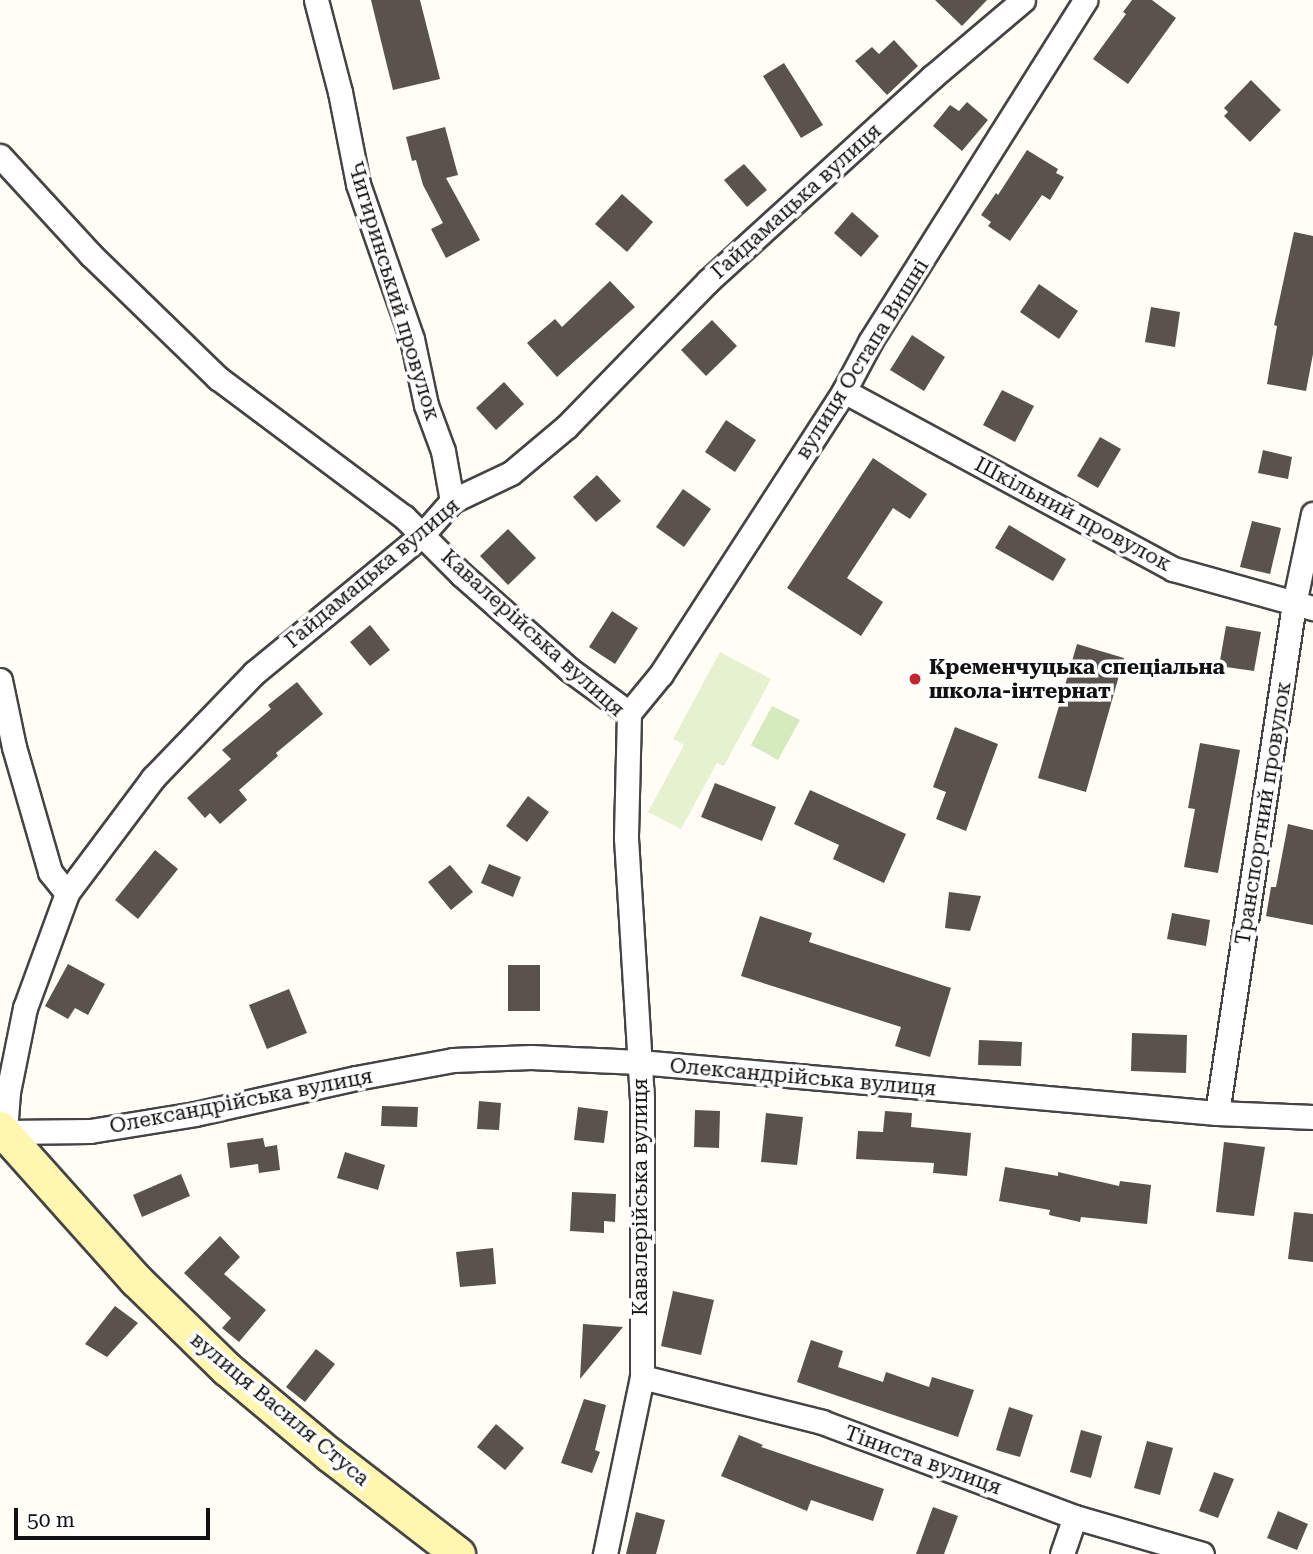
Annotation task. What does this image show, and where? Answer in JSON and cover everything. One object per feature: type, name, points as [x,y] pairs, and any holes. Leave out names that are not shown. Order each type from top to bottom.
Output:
[{"type":"main road","name":"вулиця Василя Стуса","points":[[2,1130],[136,1280],[227,1369],[330,1455],[458,1554]]},
{"type":"street","name":"Чигиринський провулок","points":[[316,0],[340,92],[358,184],[412,338],[426,405],[443,451],[452,501]]},
{"type":"street","name":"Гайдамацька вулиця","points":[[2,1130],[4,1091],[25,1008],[67,894],[153,778],[254,673],[423,534],[452,501],[511,472],[567,426],[708,281],[932,77],[1023,0]]},
{"type":"street","name":"вулиця Остапа Вишні","points":[[629,713],[661,674],[844,391],[870,342],[1085,0]]},
{"type":"street","name":"Кавалерійська вулиця","points":[[0,156],[91,255],[218,378],[423,534],[461,574],[570,670],[629,713],[626,838],[639,1062],[642,1377],[605,1554]]},
{"type":"street","name":"Шкільний провулок","points":[[844,391],[1173,569],[1304,606]]},
{"type":"street","name":"Транспортний провулок","points":[[1217,1113],[1304,606],[1313,514]]},
{"type":"street","points":[[0,680],[14,747],[50,872],[67,894]]},
{"type":"street","name":"Олександрійська вулиця","points":[[2,1130],[90,1131],[195,1114],[356,1078],[453,1060],[531,1057],[639,1062],[1217,1113],[1313,1118]]},
{"type":"street","name":"Тіниста вулиця","points":[[642,1377],[822,1422],[1075,1517],[1202,1554]]},
{"type":"street","points":[[1062,1554],[1075,1517]]},
{"type":"green space","points":[[720,652],[771,679],[724,766],[717,763],[681,829],[648,812],[684,745],[673,739]]},
{"type":"green space","points":[[772,706],[800,720],[778,760],[751,745]]},
{"type":"building","points":[[371,0],[420,0],[440,79],[393,90]]},
{"type":"building","points":[[935,0],[987,0],[962,26]]},
{"type":"building","points":[[1132,0],[1152,0],[1176,18],[1128,84],[1093,59],[1126,14],[1123,12]]},
{"type":"building","points":[[894,40],[918,66],[887,95],[855,61],[872,47],[879,54]]},
{"type":"building","points":[[784,63],[823,125],[801,138],[763,76]]},
{"type":"building","points":[[1251,80],[1281,110],[1250,142],[1224,116],[1228,112],[1224,108]]},
{"type":"building","points":[[967,102],[988,120],[962,151],[933,126],[950,105],[959,111]]},
{"type":"building","points":[[445,127],[458,175],[446,178],[480,240],[446,258],[431,229],[443,223],[423,185],[416,160],[412,161],[406,137]]},
{"type":"building","points":[[1027,150],[1058,169],[1056,173],[1064,177],[1050,200],[1042,195],[1010,241],[988,226],[991,222],[981,215],[996,193],[998,195]]},
{"type":"building","points":[[744,164],[767,190],[747,207],[724,180]]},
{"type":"building","points":[[622,194],[653,222],[627,252],[595,224]]},
{"type":"building","points":[[852,212],[879,236],[861,257],[834,233]]},
{"type":"building","points":[[1294,232],[1313,236],[1313,354],[1306,391],[1267,384],[1277,326],[1274,325]]},
{"type":"building","points":[[610,281],[635,307],[557,377],[527,343],[555,319],[562,327]]},
{"type":"building","points":[[1039,284],[1078,311],[1059,339],[1020,312]]},
{"type":"building","points":[[1151,307],[1180,312],[1175,347],[1145,342]]},
{"type":"building","points":[[712,320],[737,346],[706,376],[681,350]]},
{"type":"building","points":[[912,335],[945,357],[924,391],[890,370]]},
{"type":"building","points":[[504,382],[524,404],[496,430],[476,408]]},
{"type":"building","points":[[1002,390],[1034,406],[1015,442],[983,425]]},
{"type":"building","points":[[726,420],[756,440],[735,472],[705,452]]},
{"type":"building","points":[[1100,437],[1121,449],[1098,488],[1077,476]]},
{"type":"building","points":[[1263,450],[1292,457],[1288,479],[1258,473]]},
{"type":"building","points":[[873,458],[927,494],[910,519],[893,508],[847,578],[883,602],[861,636],[787,588]]},
{"type":"building","points":[[597,475],[621,501],[596,522],[573,497]]},
{"type":"building","points":[[683,489],[711,509],[684,547],[656,527]]},
{"type":"building","points":[[1252,521],[1281,528],[1270,574],[1240,567]]},
{"type":"building","points":[[1009,525],[1066,559],[1053,581],[995,548]]},
{"type":"building","points":[[508,529],[536,558],[508,585],[480,556]]},
{"type":"building","points":[[612,611],[638,628],[615,664],[589,647]]},
{"type":"building","points":[[370,625],[390,650],[370,666],[350,642]]},
{"type":"building","points":[[1226,626],[1261,632],[1254,671],[1219,666]]},
{"type":"building","points":[[1077,644],[1124,658],[1086,792],[1038,778]]},
{"type":"building","points":[[297,682],[323,714],[276,753],[278,756],[239,790],[247,800],[220,824],[210,813],[205,818],[187,798],[231,759],[222,750],[271,709],[268,705]]},
{"type":"building","points":[[955,727],[998,744],[966,831],[936,819],[946,792],[933,787]]},
{"type":"building","points":[[1200,743],[1240,750],[1218,873],[1184,867],[1195,809],[1188,808]]},
{"type":"building","points":[[715,783],[776,807],[762,841],[701,817]]},
{"type":"building","points":[[810,790],[906,834],[884,883],[833,859],[839,845],[794,824]]},
{"type":"building","points":[[528,796],[549,812],[527,842],[506,826]]},
{"type":"building","points":[[1288,824],[1313,830],[1313,925],[1266,916],[1271,887],[1276,887]]},
{"type":"building","points":[[155,850],[178,869],[138,919],[115,900]]},
{"type":"building","points":[[489,864],[521,877],[513,897],[481,883]]},
{"type":"building","points":[[450,865],[473,892],[451,910],[428,882]]},
{"type":"building","points":[[949,892],[981,896],[970,931],[945,928]]},
{"type":"building","points":[[1172,913],[1210,920],[1206,946],[1167,939]]},
{"type":"building","points":[[760,916],[812,933],[809,942],[951,988],[930,1057],[895,1046],[901,1027],[741,976]]},
{"type":"building","points":[[68,964],[105,984],[88,1015],[75,1008],[68,1019],[45,1006]]},
{"type":"building","points":[[508,965],[540,965],[540,1011],[508,1011]]},
{"type":"building","points":[[289,989],[307,1033],[267,1049],[249,1005]]},
{"type":"building","points":[[1132,1033],[1187,1035],[1186,1073],[1131,1071]]},
{"type":"building","points":[[979,1040],[1022,1042],[1021,1066],[978,1065]]},
{"type":"building","points":[[479,1101],[501,1103],[499,1130],[477,1129]]},
{"type":"building","points":[[382,1106],[418,1107],[417,1127],[381,1126]]},
{"type":"building","points":[[578,1107],[608,1111],[604,1143],[574,1140]]},
{"type":"building","points":[[695,1110],[720,1111],[719,1148],[694,1147]]},
{"type":"building","points":[[885,1111],[912,1113],[911,1127],[971,1133],[967,1176],[933,1173],[934,1163],[856,1159],[858,1131],[883,1132]]},
{"type":"building","points":[[766,1113],[803,1117],[797,1165],[761,1162]]},
{"type":"building","points":[[263,1138],[265,1147],[277,1145],[280,1170],[259,1173],[258,1164],[230,1168],[227,1143]]},
{"type":"building","points":[[1224,1142],[1265,1147],[1254,1216],[1216,1212]]},
{"type":"building","points":[[345,1152],[385,1165],[378,1190],[337,1178]]},
{"type":"building","points":[[1005,1167],[1058,1176],[1058,1172],[1119,1186],[1120,1181],[1151,1185],[1147,1224],[1081,1217],[1080,1222],[1049,1215],[1050,1210],[999,1201]]},
{"type":"building","points":[[181,1174],[190,1196],[142,1217],[133,1195]]},
{"type":"building","points":[[572,1192],[616,1194],[615,1222],[604,1221],[604,1233],[570,1231]]},
{"type":"building","points":[[1294,1212],[1313,1214],[1313,1262],[1288,1259]]},
{"type":"building","points":[[220,1236],[240,1257],[224,1274],[266,1310],[239,1342],[222,1328],[231,1318],[184,1273]]},
{"type":"building","points":[[493,1248],[496,1284],[460,1287],[456,1252]]},
{"type":"building","points":[[673,1291],[714,1300],[701,1355],[661,1346]]},
{"type":"building","points":[[115,1306],[138,1323],[107,1357],[85,1344]]},
{"type":"building","points":[[583,1324],[623,1327],[580,1379]]},
{"type":"building","points":[[811,1340],[843,1351],[838,1367],[883,1382],[886,1372],[929,1387],[932,1377],[974,1390],[958,1437],[797,1382]]},
{"type":"building","points":[[316,1349],[335,1364],[305,1402],[286,1387]]},
{"type":"building","points":[[584,1399],[606,1405],[595,1450],[600,1452],[592,1473],[561,1463]]},
{"type":"building","points":[[1009,1407],[1033,1415],[1020,1457],[996,1450]]},
{"type":"building","points":[[496,1424],[524,1448],[505,1470],[477,1447]]},
{"type":"building","points":[[1081,1430],[1102,1436],[1091,1478],[1070,1472]]},
{"type":"building","points":[[739,1435],[763,1445],[761,1447],[884,1489],[873,1521],[811,1500],[807,1511],[721,1476]]},
{"type":"building","points":[[1147,1441],[1173,1448],[1160,1495],[1134,1488]]},
{"type":"building","points":[[1214,1472],[1234,1479],[1218,1518],[1199,1511]]},
{"type":"building","points":[[933,1507],[958,1516],[944,1554],[916,1554]]},
{"type":"building","points":[[1278,1511],[1308,1524],[1297,1550],[1267,1538]]},
{"type":"building","points":[[636,1512],[665,1520],[656,1554],[626,1554]]},
{"type":"place","name":"Кременчуцька спеціальна школа-інтернат","points":[[915,679]]}]
